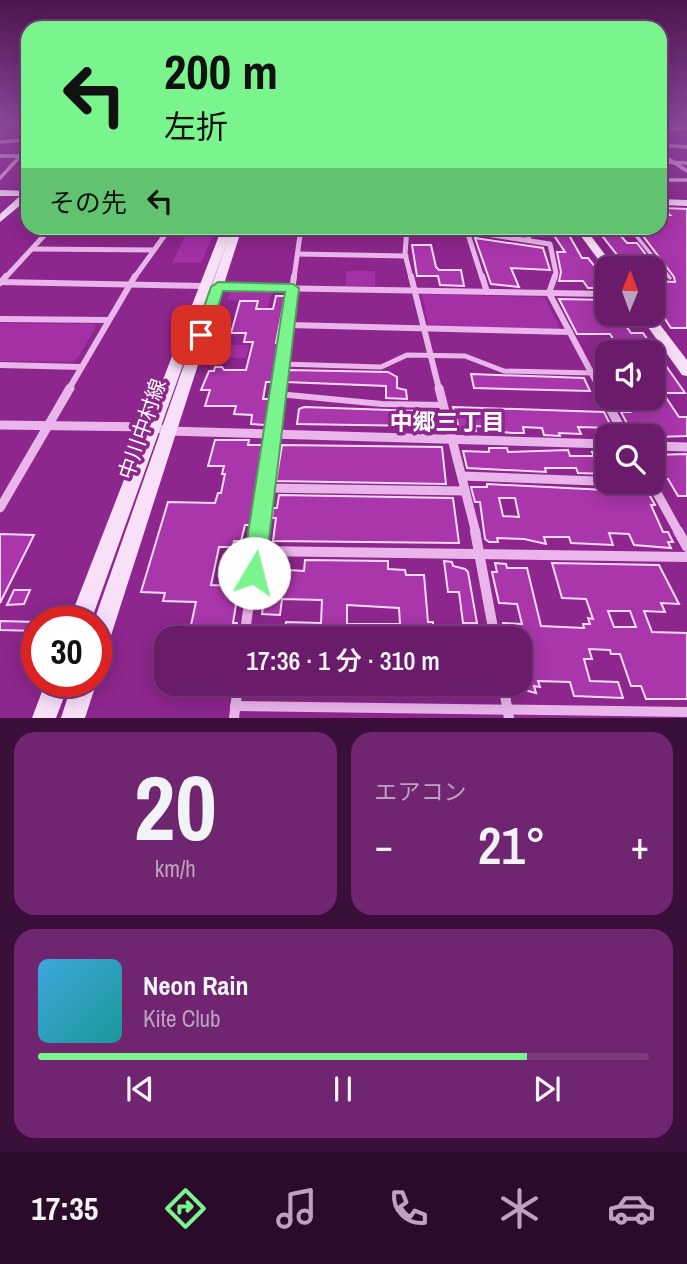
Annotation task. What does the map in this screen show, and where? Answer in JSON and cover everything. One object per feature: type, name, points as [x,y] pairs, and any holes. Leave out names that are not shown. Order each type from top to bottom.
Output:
[{"type":"main road","points":[[0,193],[21,194]]},
{"type":"main road","points":[[0,219],[21,200]]},
{"type":"main road","points":[[667,202],[687,203]]},
{"type":"main road","name":"中川中村線","points":[[108,606],[161,429],[211,286],[225,235]]},
{"type":"main road","name":"中川中村線","points":[[211,286],[234,235]]},
{"type":"main road","points":[[585,235],[601,256]]},
{"type":"main road","points":[[655,326],[681,356],[687,371]]},
{"type":"main road","name":"中川中村線","points":[[86,606],[161,429]]},
{"type":"main road","points":[[44,718],[52,697]]},
{"type":"main road","points":[[73,718],[80,697]]},
{"type":"street","points":[[0,178],[19,158]]},
{"type":"street","points":[[667,158],[687,171]]},
{"type":"street","points":[[667,162],[687,163]]},
{"type":"street","points":[[667,180],[687,180]]},
{"type":"street","points":[[0,283],[45,235]]},
{"type":"street","points":[[0,508],[3,498],[129,285],[165,235]]},
{"type":"street","points":[[246,626],[301,235]]},
{"type":"street","points":[[407,235],[406,256],[481,554],[493,626]]},
{"type":"street","points":[[468,235],[487,292]]},
{"type":"street","points":[[495,235],[550,244],[556,273],[549,293],[619,424]]},
{"type":"street","points":[[528,235],[529,240]]},
{"type":"street","points":[[32,249],[154,250]]},
{"type":"street","points":[[298,254],[406,256]]},
{"type":"street","points":[[0,283],[595,295]]},
{"type":"street","points":[[0,319],[108,320]]},
{"type":"street","points":[[288,326],[570,332]]},
{"type":"street","points":[[0,365],[81,367]]},
{"type":"street","points":[[0,425],[595,444]]},
{"type":"street","points":[[665,446],[687,447]]},
{"type":"street","points":[[461,476],[595,480]]},
{"type":"street","points":[[265,488],[465,491]]},
{"type":"street","points":[[658,494],[687,547]]},
{"type":"street","points":[[257,551],[687,557]]},
{"type":"street","points":[[505,696],[508,714]]},
{"type":"street","points":[[234,712],[687,712]]},
{"type":"lane","points":[[636,235],[670,278]]},
{"type":"lane","points":[[282,364],[381,368],[407,355],[465,356],[504,371],[592,373]]},
{"type":"lane","points":[[278,394],[382,404],[444,405]]},
{"type":"shaded area","points":[[186,235],[213,235],[201,263],[172,263]]},
{"type":"shaded area","points":[[346,271],[375,271],[375,286],[346,286]]},
{"type":"shaded area","points":[[231,290],[272,291],[268,308],[258,308],[260,301],[227,300]]},
{"type":"shaded area","points":[[422,294],[541,297],[545,298],[560,327],[433,326],[428,324]]},
{"type":"shaded area","points":[[0,323],[94,324],[96,327],[73,362],[0,361]]},
{"type":"shaded area","points":[[214,345],[249,345],[246,358],[210,358]]},
{"type":"building","points":[[667,208],[687,209],[687,328],[671,328],[665,319],[665,282],[675,282],[674,277],[665,265],[665,256],[658,256],[642,235],[667,235],[667,215],[670,215]]},
{"type":"building","points":[[554,235],[569,235],[582,258],[588,258],[595,267],[595,288],[588,288],[583,281],[559,281],[561,272],[557,252],[565,252]]},
{"type":"building","points":[[601,235],[620,235],[627,243],[637,243],[647,256],[618,256]]},
{"type":"building","points":[[475,238],[543,248],[550,270],[511,268],[519,287],[491,284]]},
{"type":"building","points":[[412,245],[431,245],[436,267],[439,270],[461,270],[464,286],[440,285],[438,276],[417,276]]},
{"type":"building","points":[[276,296],[285,296],[276,343],[279,343],[274,382],[266,382],[263,399],[270,399],[265,425],[251,424],[252,415],[234,414],[236,406],[205,406],[210,390],[201,390],[209,371],[214,371],[215,367],[222,367],[224,370],[246,370],[253,342],[244,342],[246,333],[231,333],[240,301],[258,301],[256,309],[273,309]]},
{"type":"building","points":[[559,299],[595,300],[595,326],[626,326],[631,333],[643,333],[648,340],[614,340],[610,334],[577,334]]},
{"type":"building","points":[[665,364],[685,393],[665,393]]},
{"type":"building","points":[[287,370],[388,372],[397,377],[397,388],[406,390],[407,399],[386,398],[386,386],[286,382]]},
{"type":"building","points":[[471,374],[584,378],[590,391],[474,388]]},
{"type":"building","points":[[665,396],[679,417],[687,417],[687,436],[665,437],[665,424],[627,424],[621,412],[630,412],[628,410],[665,410]]},
{"type":"building","points":[[453,407],[604,412],[610,424],[578,427],[581,434],[559,433],[560,436],[544,435],[542,428],[523,427],[524,433],[512,433],[502,432],[500,427],[475,426],[476,431],[459,428]]},
{"type":"building","points":[[299,409],[418,411],[419,426],[297,424]]},
{"type":"building","points":[[215,440],[249,440],[248,445],[263,445],[250,525],[245,525],[241,541],[234,541],[233,547],[219,547],[211,585],[239,586],[233,623],[237,623],[236,626],[191,626],[196,602],[163,601],[165,593],[141,592],[168,502],[215,503],[218,493],[221,493],[224,466],[208,466]]},
{"type":"building","points":[[282,445],[442,447],[446,484],[276,481]]},
{"type":"building","points":[[489,448],[507,448],[508,452],[568,450],[570,456],[594,456],[592,452],[595,452],[595,474],[578,473],[576,468],[545,468],[546,472],[467,468],[463,451],[489,452]]},
{"type":"building","points":[[687,454],[687,496],[678,496],[668,479],[665,479],[665,455]]},
{"type":"building","points":[[487,484],[595,489],[595,494],[649,494],[663,532],[668,532],[673,542],[668,542],[671,548],[634,545],[629,534],[609,533],[613,545],[571,543],[569,537],[544,537],[546,544],[524,539],[497,538],[498,542],[489,542],[485,539],[480,502],[475,502],[471,487],[487,487]],"holes":[[[499,498],[515,498],[519,517],[503,516]]]},
{"type":"building","points":[[279,495],[453,498],[459,543],[273,541],[276,518],[272,518],[273,508],[277,508]]},
{"type":"building","points":[[0,534],[34,535],[0,603]]},
{"type":"building","points":[[305,560],[388,561],[388,569],[405,570],[406,575],[424,575],[428,622],[433,622],[433,626],[286,626],[286,622],[321,623],[322,600],[282,599],[280,615],[262,614],[267,574],[289,575],[289,570],[304,571]],"holes":[[[347,605],[399,608],[400,624],[347,624]]]},
{"type":"building","points":[[444,561],[452,562],[453,566],[468,572],[477,623],[463,623],[459,592],[448,592]]},
{"type":"building","points":[[495,563],[506,564],[507,568],[527,568],[541,626],[584,628],[583,624],[590,624],[588,618],[593,619],[586,599],[562,598],[552,563],[659,565],[679,604],[661,603],[665,612],[644,611],[652,632],[687,633],[687,699],[646,699],[641,686],[631,686],[620,654],[611,654],[610,650],[589,649],[592,659],[584,659],[590,681],[618,682],[623,698],[574,696],[570,682],[538,681],[540,687],[534,686],[536,693],[532,692],[532,626],[504,626],[503,623],[522,624],[517,604],[499,603],[492,572],[497,572]],"holes":[[[608,611],[630,611],[636,627],[614,627]]]},
{"type":"building","points":[[14,590],[30,590],[24,604],[7,605]]},
{"type":"building","points":[[0,621],[21,622],[21,631],[0,630]]},
{"type":"district","name":"中郷三丁目","points":[[447,421]]},
{"type":"route","points":[[201,335],[218,287],[293,288],[254,573]]}]
